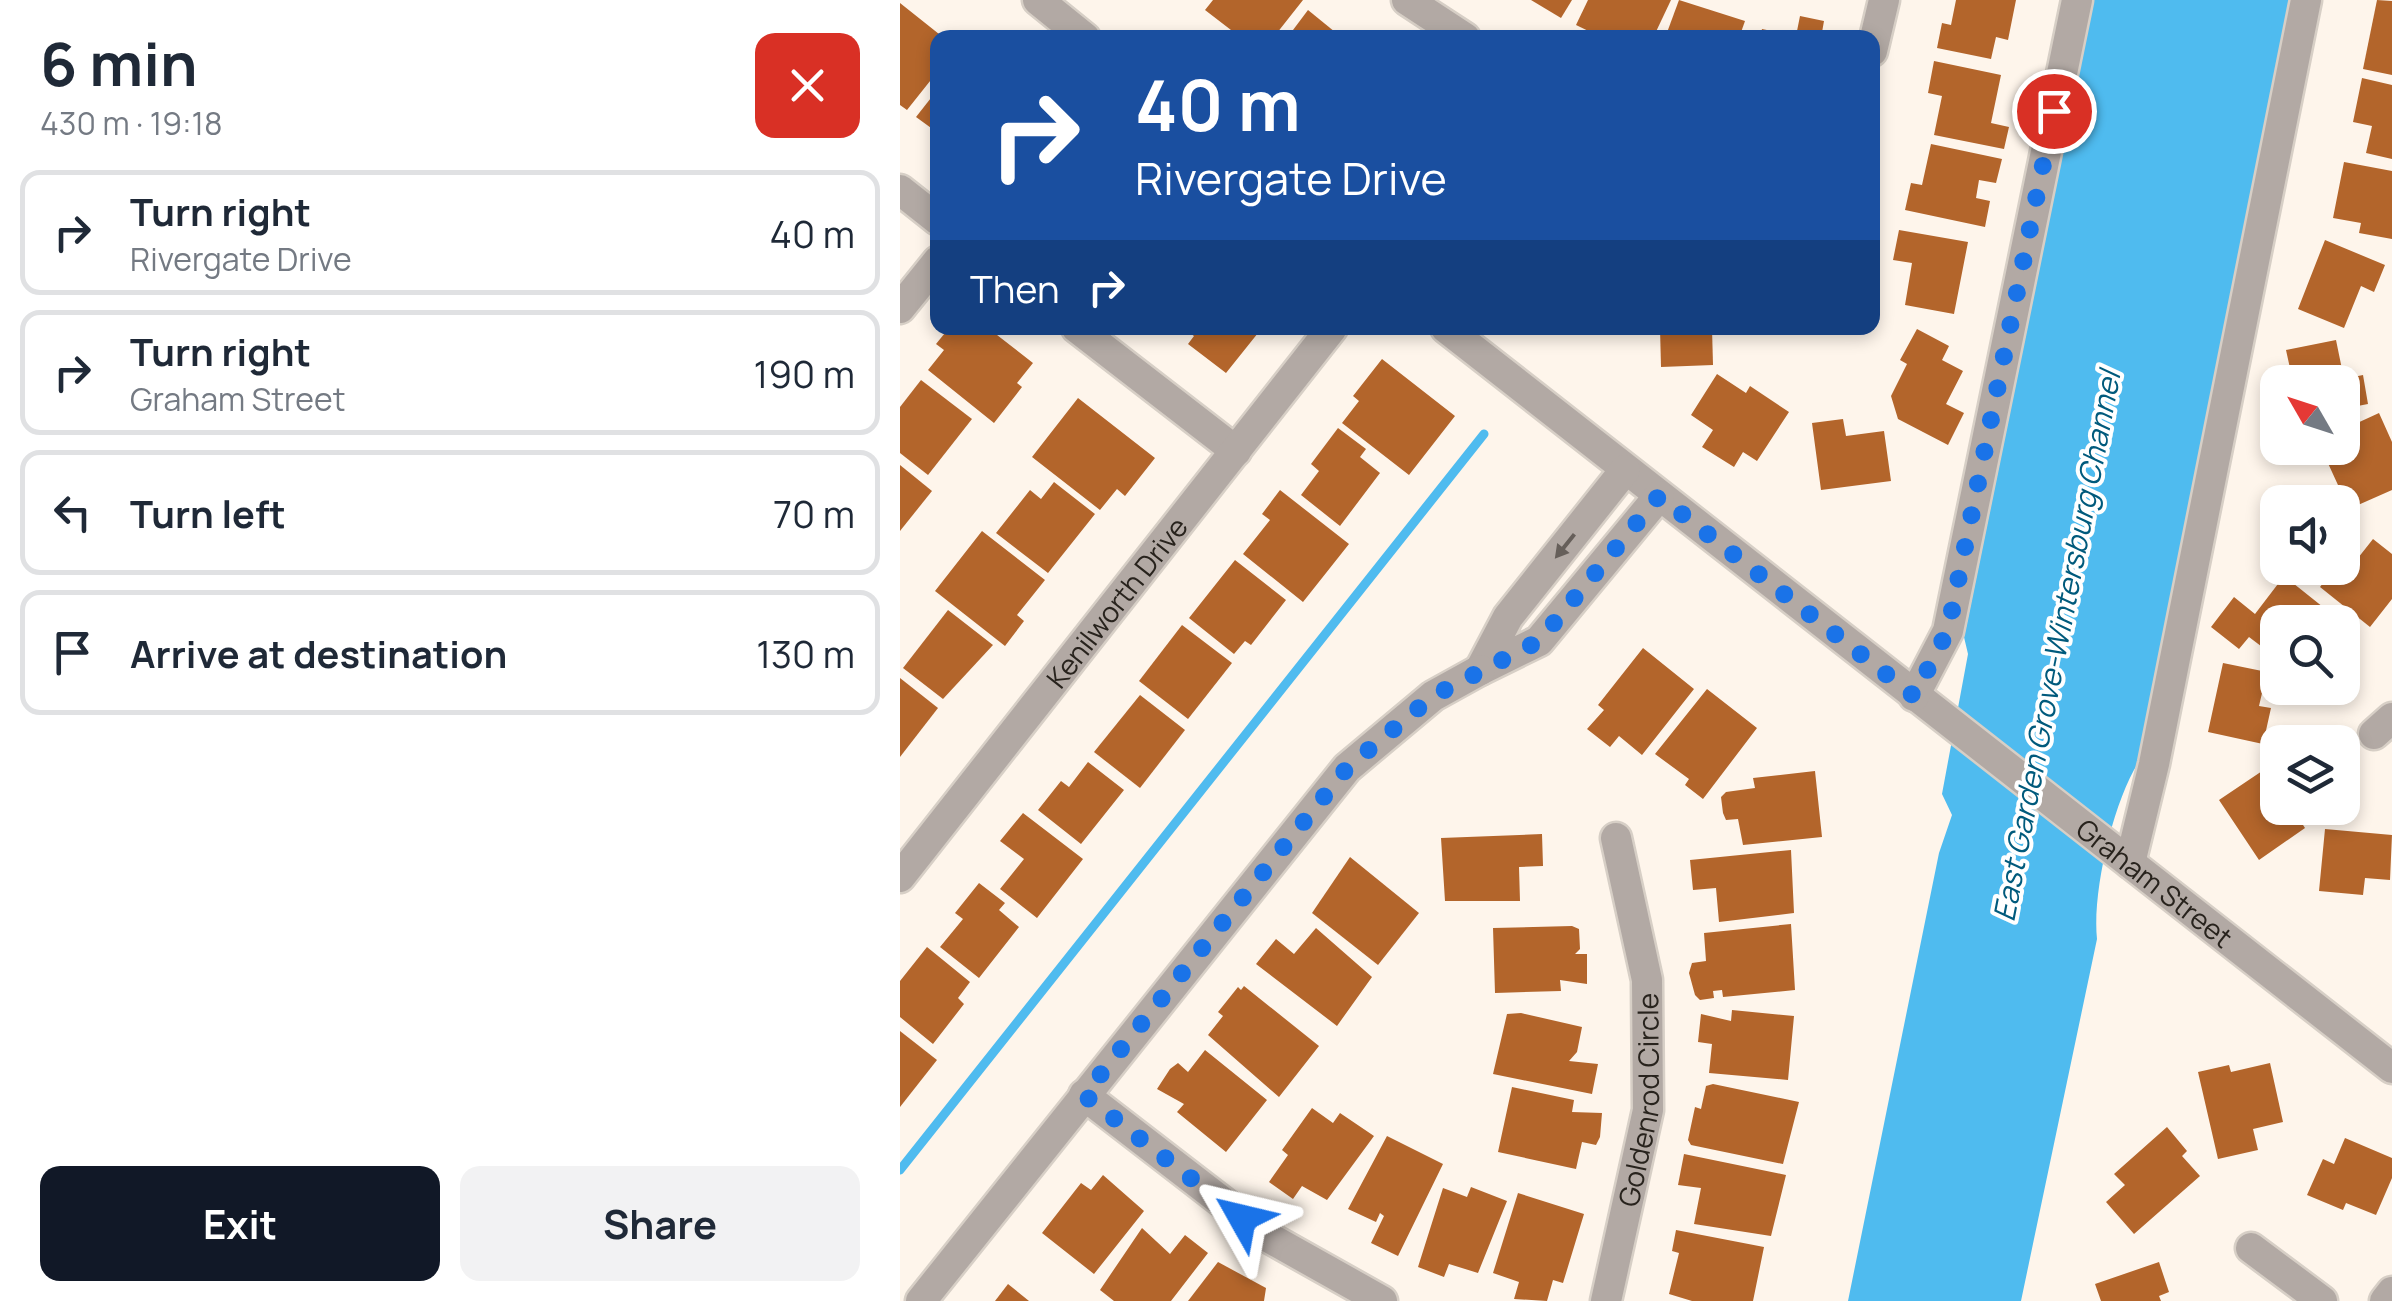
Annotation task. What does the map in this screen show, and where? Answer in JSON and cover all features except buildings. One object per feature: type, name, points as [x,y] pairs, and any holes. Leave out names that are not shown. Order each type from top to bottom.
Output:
[{"type":"street","points":[[1038,0],[1075,30]]},
{"type":"street","points":[[1407,0],[1453,30]]},
{"type":"street","points":[[1877,30],[1884,0]]},
{"type":"street","points":[[1914,696],[1948,630],[2077,0]]},
{"type":"street","points":[[2130,863],[2158,745],[2306,0]]},
{"type":"street","points":[[900,190],[930,214]]},
{"type":"street","points":[[900,308],[930,272]]},
{"type":"street","points":[[1085,335],[1236,450]]},
{"type":"street","name":"Kenilworth Drive","points":[[900,877],[1326,335]]},
{"type":"street","name":"Graham Street","points":[[1455,335],[2392,1068]]},
{"type":"street","points":[[1480,670],[1508,617],[1625,470]]},
{"type":"street","points":[[921,1301],[1347,768],[1433,696],[1539,641],[1659,496]]},
{"type":"street","name":"Goldenrod Circle","points":[[1606,1301],[1648,1110],[1648,980],[1616,838]]},
{"type":"street","points":[[1084,1095],[1268,1237],[1382,1301]]},
{"type":"street","points":[[2251,1248],[2322,1301]]},
{"type":"street","points":[[2385,1301],[2392,1292]]},
{"type":"water","name":"East Garden Grove-Wintersburg Channel","points":[[2094,0],[2297,0],[2138,763],[2120,801],[2106,848],[2098,897],[2097,939],[2021,1301],[1848,1301],[1939,853],[1952,815],[1942,794],[1968,654],[1964,637]]},
{"type":"waterway","points":[[900,1170],[1484,434]]},
{"type":"route","points":[[1242,1218],[1084,1095],[1347,768],[1433,696],[1539,641],[1659,496],[1914,696],[1941,651],[1948,630],[2054,111]]}]
